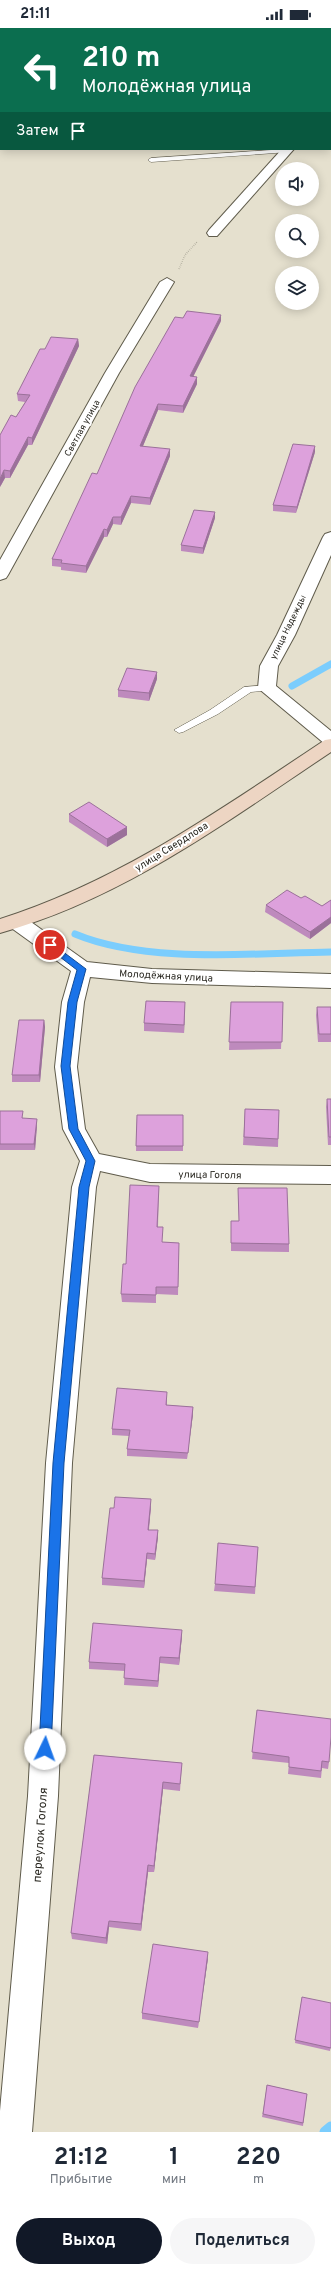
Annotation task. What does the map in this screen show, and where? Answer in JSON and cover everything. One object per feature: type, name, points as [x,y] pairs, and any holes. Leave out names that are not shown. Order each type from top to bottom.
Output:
[{"type":"street","points":[[213,234],[288,150]]},
{"type":"street","name":"Светлая улица","points":[[0,575],[112,373],[167,282]]},
{"type":"street","name":"улица Надежды","points":[[267,688],[269,666],[286,635],[331,536]]},
{"type":"street","points":[[267,688],[331,740]]},
{"type":"street","name":"улица Свердлова","points":[[9,924],[89,893],[142,866],[331,744]]},
{"type":"street","points":[[9,924],[82,969],[73,1002],[66,1066],[74,1129],[91,1161]]},
{"type":"street","name":"Молодёжная улица","points":[[82,969],[152,976],[331,981]]},
{"type":"street","name":"улица Гоголя","points":[[91,1161],[150,1173],[331,1175]]},
{"type":"street","name":"переулок Гоголя","points":[[15,2132],[43,1796],[59,1463],[84,1187],[91,1161]]},
{"type":"lane","points":[[151,160],[288,150]]},
{"type":"lane","points":[[179,730],[214,712],[248,689],[267,688]]},
{"type":"path","points":[[180,266],[185,255],[201,238],[213,234]]},
{"type":"building","points":[[187,311],[221,315],[190,376],[197,377],[183,406],[158,404],[140,446],[170,449],[150,498],[131,496],[121,517],[113,517],[107,530],[104,529],[86,566],[61,563],[62,560],[52,559],[92,473],[97,474],[135,387],[175,317],[183,318]]},
{"type":"building","points":[[51,337],[78,339],[32,438],[28,437],[10,471],[4,470],[0,479],[0,435],[11,415],[16,417],[30,395],[17,394],[40,349],[45,349]]},
{"type":"building","points":[[293,444],[315,446],[297,507],[273,505]]},
{"type":"building","points":[[194,510],[215,512],[203,548],[181,545]]},
{"type":"building","points":[[127,668],[157,672],[149,693],[118,690]]},
{"type":"building","points":[[89,802],[127,827],[107,839],[69,814]]},
{"type":"building","points":[[287,890],[301,898],[305,896],[322,906],[331,900],[331,917],[310,932],[266,905]]},
{"type":"building","points":[[146,1001],[185,1002],[184,1025],[144,1023]]},
{"type":"building","points":[[231,1002],[283,1002],[282,1042],[229,1042]]},
{"type":"building","points":[[317,1007],[331,1007],[331,1034],[319,1034]]},
{"type":"building","points":[[19,1020],[44,1020],[39,1075],[12,1075]]},
{"type":"building","points":[[327,1099],[331,1099],[331,1137],[329,1137]]},
{"type":"building","points":[[245,1109],[279,1110],[278,1139],[244,1137]]},
{"type":"building","points":[[0,1111],[23,1111],[22,1118],[37,1119],[34,1144],[0,1144]]},
{"type":"building","points":[[137,1115],[183,1115],[183,1146],[136,1146]]},
{"type":"building","points":[[130,1185],[159,1186],[157,1227],[163,1227],[162,1242],[179,1243],[178,1287],[156,1287],[156,1295],[121,1294],[123,1264],[126,1264]]},
{"type":"building","points":[[238,1188],[287,1188],[289,1244],[231,1243],[231,1221],[239,1221]]},
{"type":"building","points":[[117,1388],[167,1392],[166,1405],[193,1407],[188,1453],[127,1449],[130,1430],[112,1429]]},
{"type":"building","points":[[115,1497],[151,1499],[148,1530],[158,1530],[155,1554],[147,1553],[144,1581],[102,1578],[110,1508],[114,1508]]},
{"type":"building","points":[[218,1543],[258,1547],[255,1587],[215,1584]]},
{"type":"building","points":[[93,1623],[182,1630],[179,1658],[160,1657],[158,1681],[124,1678],[125,1664],[89,1662]]},
{"type":"building","points":[[257,1710],[331,1719],[329,1762],[322,1761],[321,1771],[289,1767],[289,1757],[252,1752]]},
{"type":"building","points":[[94,1755],[182,1763],[180,1784],[163,1782],[154,1866],[148,1865],[141,1924],[109,1921],[106,1938],[71,1933]]},
{"type":"building","points":[[153,1944],[208,1952],[199,2022],[142,2013]]},
{"type":"building","points":[[302,1997],[331,2003],[331,2048],[295,2040]]},
{"type":"building","points":[[267,2085],[307,2094],[303,2123],[263,2114]]},
{"type":"waterway","points":[[292,686],[331,664]]},
{"type":"waterway","points":[[75,934],[103,943],[134,950],[167,953],[235,955],[331,952]]},
{"type":"waterway","points":[[325,2132],[331,2127]]},
{"type":"route","points":[[45,1749],[59,1463],[84,1187],[91,1161],[74,1129],[66,1066],[73,1002],[82,969],[50,945]]}]
